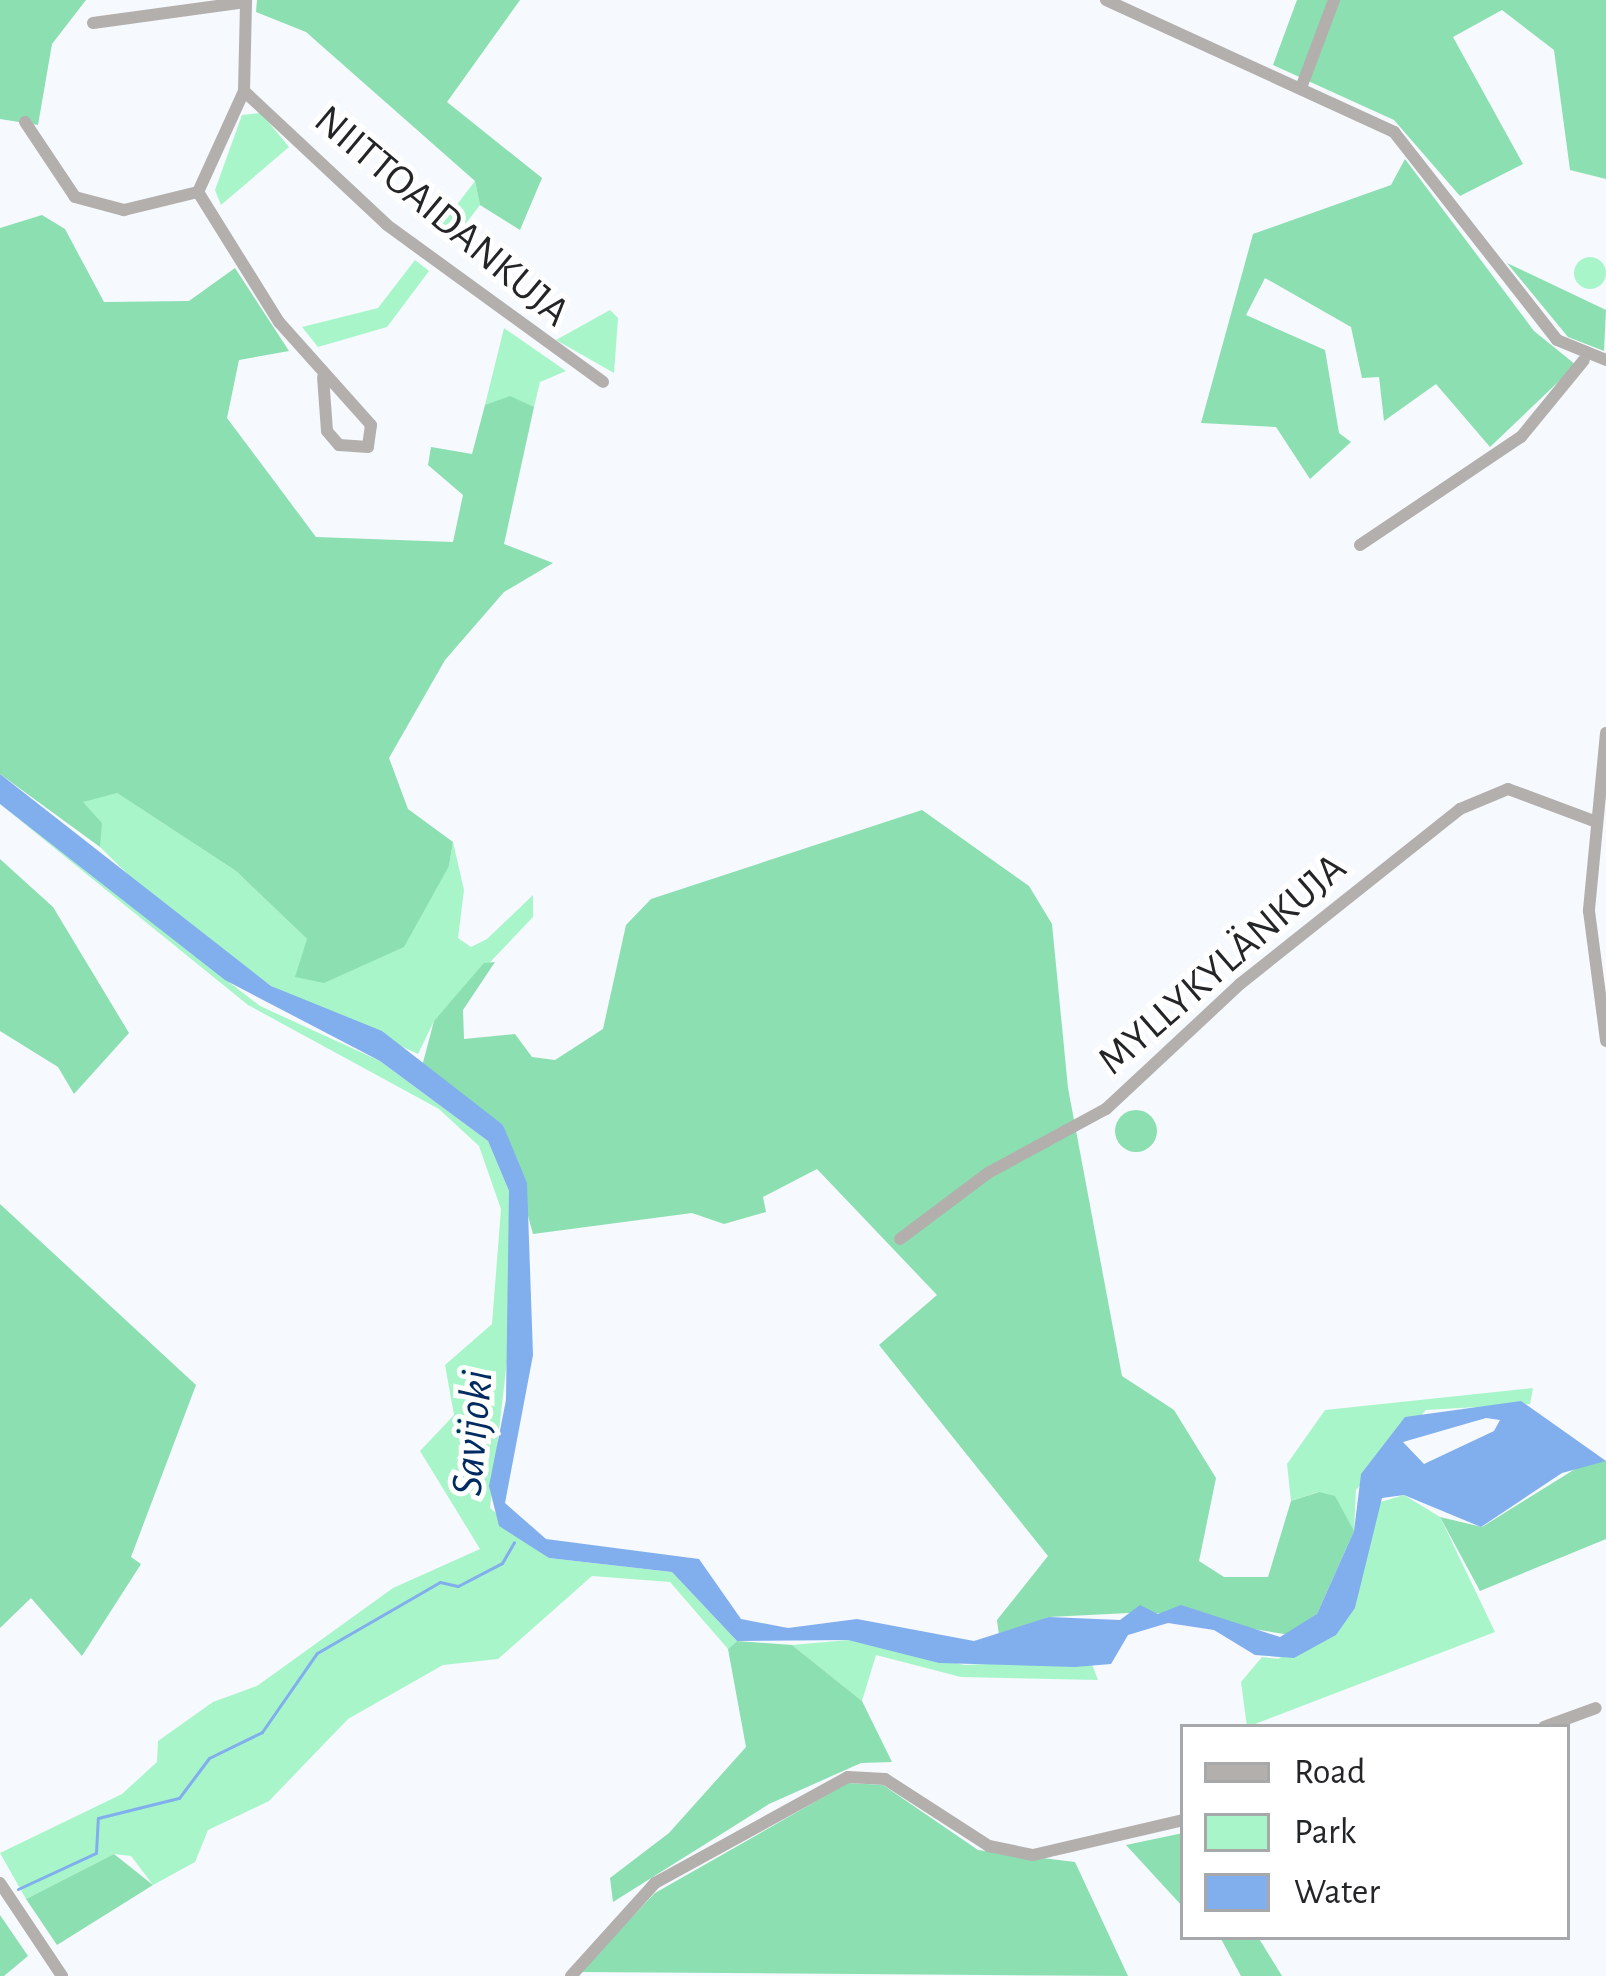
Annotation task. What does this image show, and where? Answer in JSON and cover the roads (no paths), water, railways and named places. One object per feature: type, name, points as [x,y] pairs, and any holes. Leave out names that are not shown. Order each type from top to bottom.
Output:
[{"type":"street","points":[[1106,0],[1301,88],[1414,148],[1527,307],[1584,360],[1606,360]]},
{"type":"street","points":[[1301,88],[1334,0]]},
{"type":"street","points":[[93,22],[246,1],[244,91],[198,192]]},
{"type":"street","name":"NIITTOAIDANKUJA","points":[[244,91],[387,225],[603,382]]},
{"type":"street","points":[[25,122],[75,197],[124,210],[198,192]]},
{"type":"street","points":[[198,192],[323,377],[371,425],[368,447],[339,445],[327,431],[323,377]]},
{"type":"street","points":[[1360,545],[1521,437],[1584,360]]},
{"type":"street","points":[[1606,733],[1588,911],[1606,1041]]},
{"type":"street","name":"MYLLYKYLÄNKUJA","points":[[900,1239],[988,1173],[1106,1108],[1240,984],[1460,808],[1508,789],[1594,821]]},
{"type":"street","points":[[1552,1724],[1596,1708]]},
{"type":"street","points":[[571,1976],[655,1883],[848,1777],[885,1779],[989,1846],[1033,1855],[1180,1821]]},
{"type":"street","points":[[0,1883],[62,1976]]},
{"type":"water","points":[[0,774],[271,986],[382,1031],[503,1125],[527,1183],[533,1355],[505,1503],[546,1539],[699,1559],[741,1619],[788,1628],[857,1619],[974,1641],[1049,1617],[1120,1620],[1140,1605],[1158,1614],[1181,1605],[1280,1637],[1317,1614],[1354,1531],[1361,1474],[1405,1417],[1521,1401],[1606,1461],[1562,1473],[1481,1527],[1404,1495],[1382,1498],[1355,1608],[1336,1635],[1294,1658],[1255,1655],[1214,1630],[1168,1623],[1128,1635],[1111,1664],[1075,1667],[939,1663],[848,1640],[737,1641],[672,1572],[549,1558],[499,1526],[489,1486],[506,1400],[509,1191],[488,1141],[380,1061],[225,980],[0,804]],"holes":[[[1486,1418],[1500,1420],[1494,1431],[1424,1464],[1403,1442]]]},
{"type":"waterway","points":[[18,1889],[96,1853],[98,1818],[179,1798],[209,1758],[262,1732],[317,1653],[440,1582],[458,1586],[502,1563],[514,1542]]},
{"type":"water label","name":"Savijoki","points":[[473,1433]]}]
